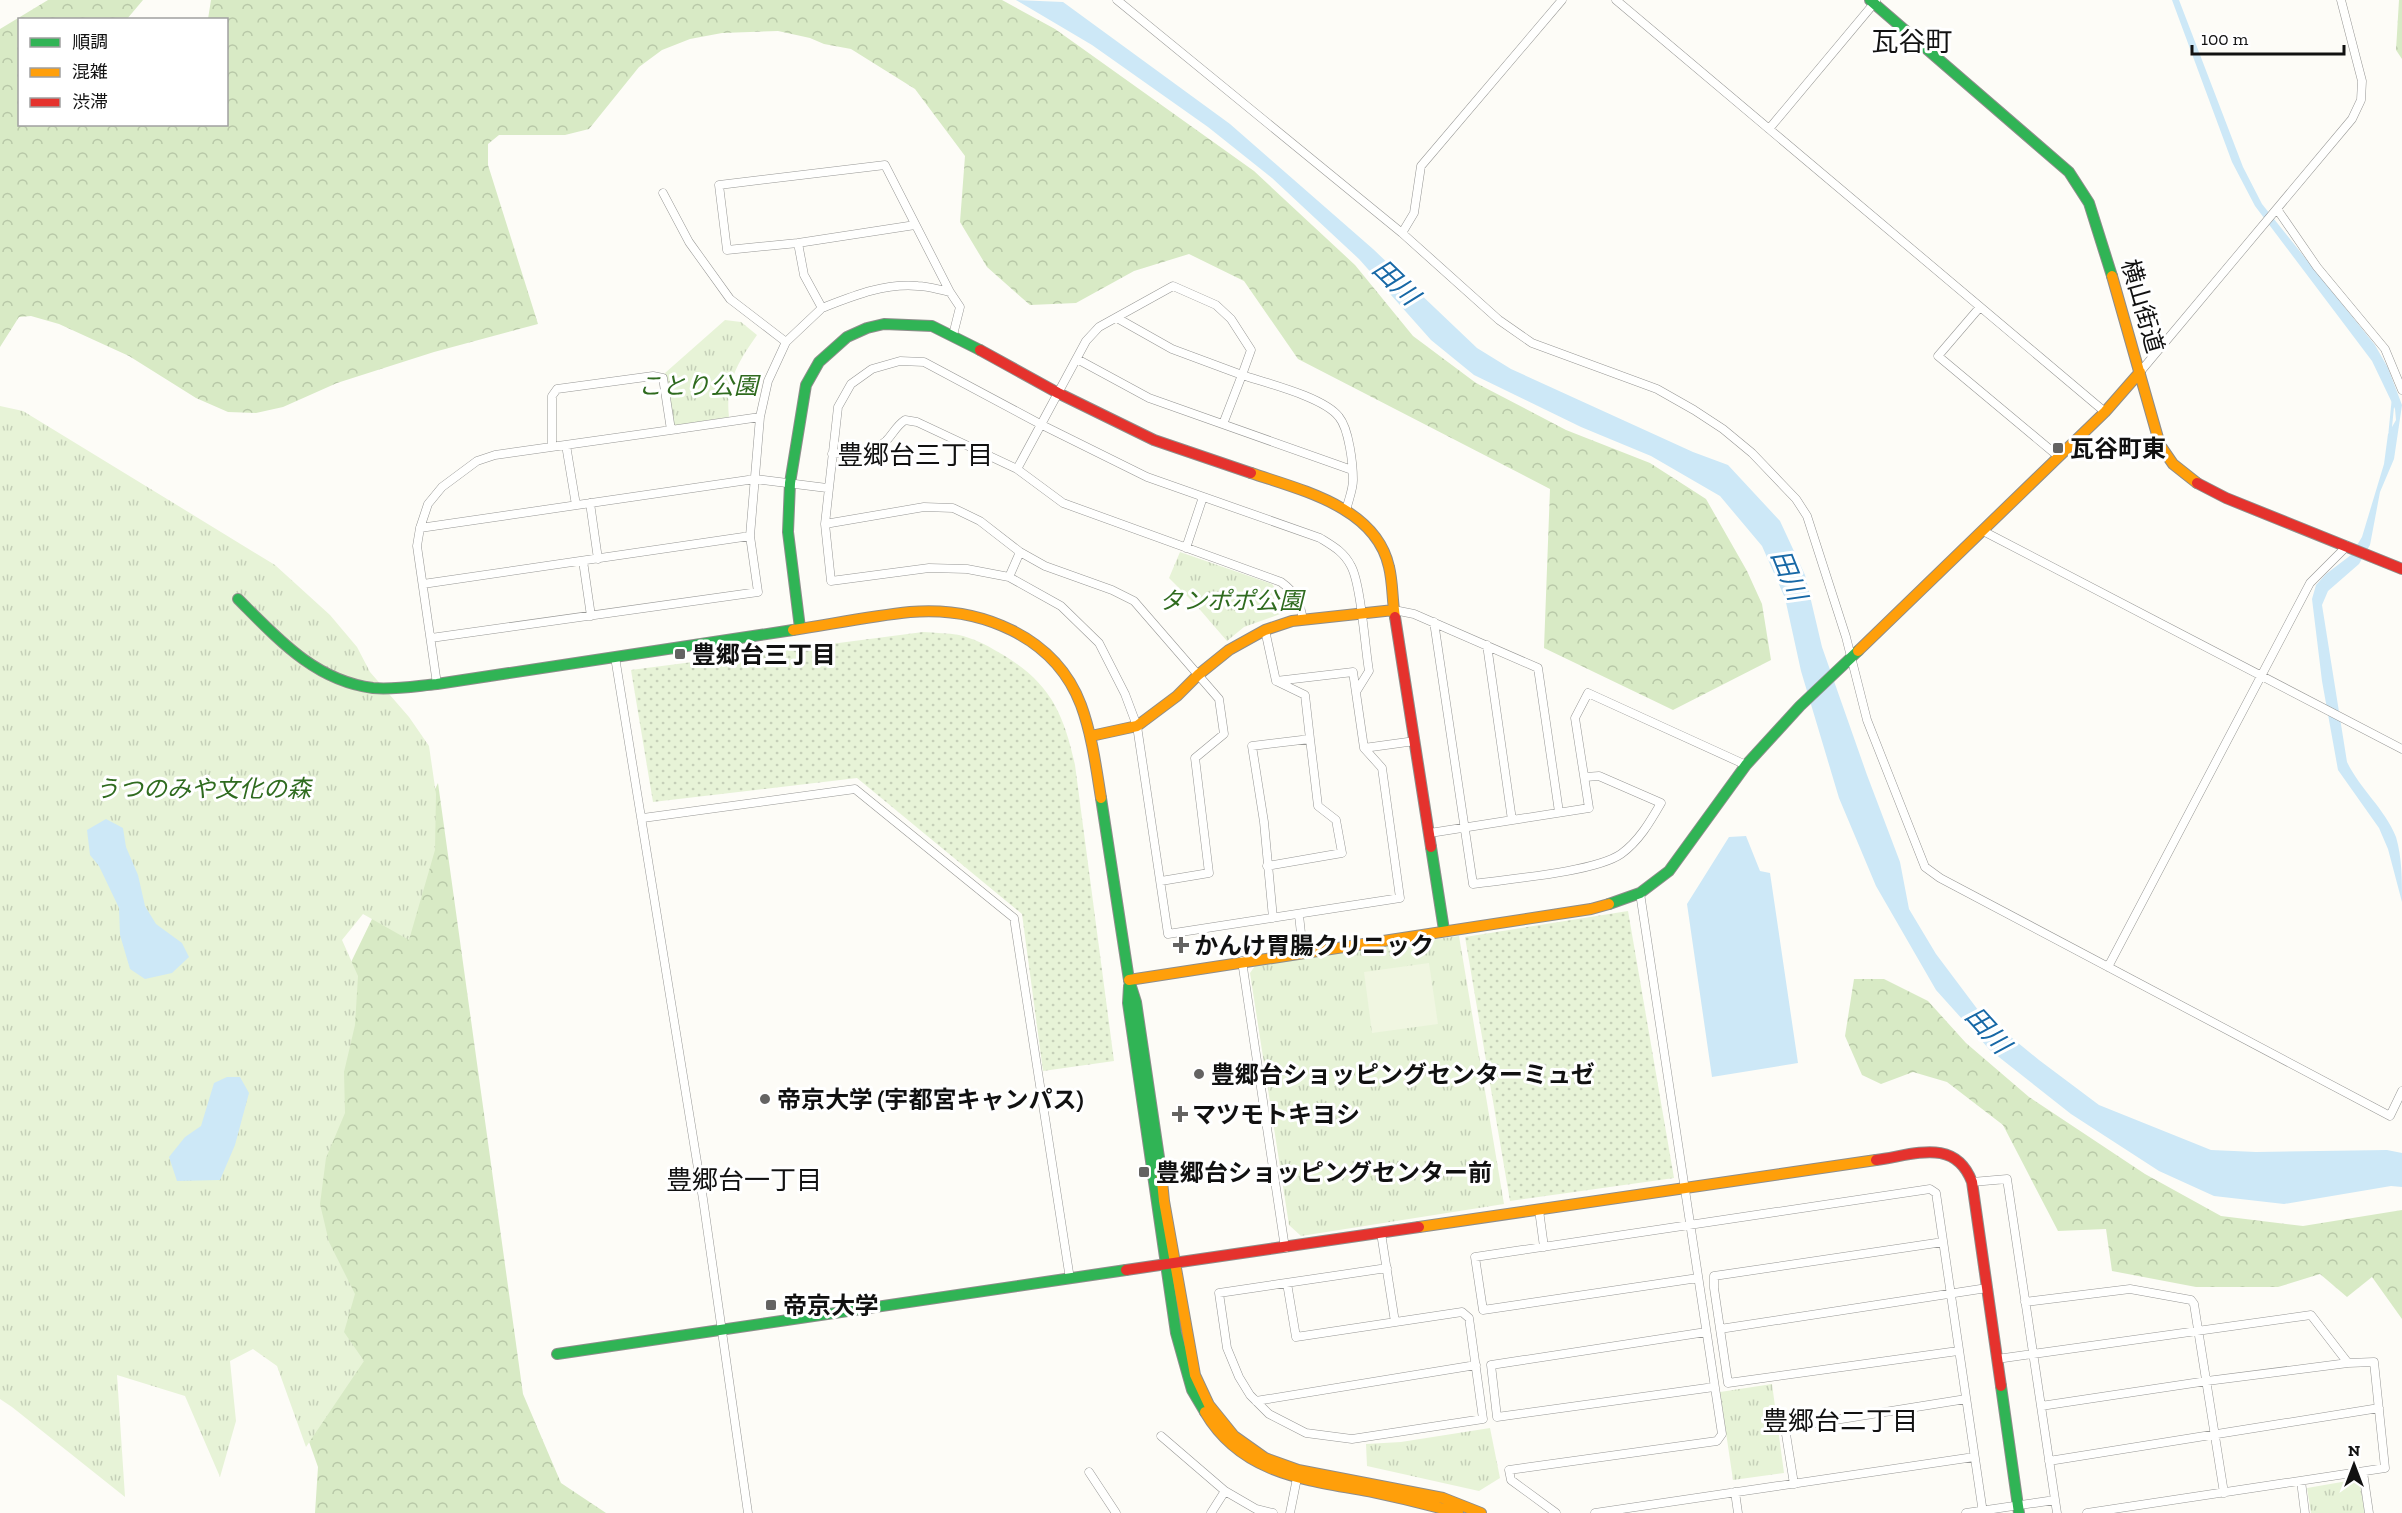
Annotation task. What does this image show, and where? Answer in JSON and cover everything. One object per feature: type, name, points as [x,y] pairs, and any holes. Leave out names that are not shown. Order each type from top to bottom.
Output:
[{"type":"street","points":[[1117,0],[1402,233],[1499,320],[1532,343],[1657,389],[1723,429],[1752,453],[1796,499],[1807,516],[1867,720],[1925,867],[1940,878],[2390,1116],[2402,1091]]},
{"type":"street","points":[[1402,233],[1414,213],[1421,166],[1562,0]]},
{"type":"street","points":[[1616,0],[2105,412]]},
{"type":"street","points":[[1129,980],[1591,909],[1622,901],[1658,881],[1678,859],[1746,765],[1800,706],[2105,412],[2352,120],[2361,100],[2362,81],[2341,0]]},
{"type":"street","points":[[1769,129],[1874,1]]},
{"type":"street","name":"横山街道","points":[[1874,1],[2080,184],[2088,197],[2097,225],[2160,445],[2175,468],[2187,478],[2226,498],[2402,569]]},
{"type":"street","points":[[915,225],[798,243],[728,250],[719,185],[885,165],[960,308],[953,335]]},
{"type":"street","points":[[663,193],[689,242],[730,298],[786,342]]},
{"type":"street","points":[[2277,209],[2317,267],[2385,349],[2402,390]]},
{"type":"street","points":[[798,243],[804,275],[822,308]]},
{"type":"street","points":[[431,638],[758,592],[750,536],[760,417],[768,381],[786,342],[822,308],[860,293],[885,287],[917,285],[950,292]]},
{"type":"street","points":[[1017,469],[1086,341],[1099,327],[1173,286],[1216,305],[1231,319],[1251,350],[1223,424]]},
{"type":"street","points":[[1980,308],[1938,356],[2059,457]]},
{"type":"street","points":[[1118,318],[1172,349],[1302,395],[1327,407],[1339,417],[1347,435],[1353,481],[1346,511]]},
{"type":"street","points":[[801,628],[788,532],[790,483],[806,385],[819,362],[834,347],[867,328],[884,324],[932,326],[1154,441],[1307,492],[1346,511],[1373,531],[1389,565],[1444,930]]},
{"type":"street","points":[[1077,359],[1149,398],[1352,470]]},
{"type":"street","points":[[1276,681],[1353,672],[1356,692],[1365,748],[1382,768],[1400,898],[1168,934],[1137,726],[1125,694],[1099,643],[1061,606],[1009,577],[967,569],[929,568],[831,581],[825,524],[827,488],[838,407],[851,384],[872,369],[900,361],[924,362],[1042,425],[1147,477],[1320,538],[1339,550],[1352,567],[1369,671],[1356,692]]},
{"type":"street","points":[[552,447],[552,396],[557,389],[653,376],[663,378],[671,430]]},
{"type":"street","points":[[437,684],[417,546],[428,504],[442,487],[477,461],[495,455],[760,417]]},
{"type":"street","points":[[832,454],[875,448],[886,441],[897,425],[905,420],[917,422],[1017,469],[1063,503],[1281,582],[1297,596],[1303,620]]},
{"type":"street","points":[[566,445],[576,505]]},
{"type":"street","points":[[420,528],[755,479],[827,488]]},
{"type":"street","points":[[1185,548],[1203,497]]},
{"type":"street","points":[[590,503],[598,559]]},
{"type":"street","points":[[825,524],[924,507],[953,508],[980,520],[1020,552],[1046,566],[1112,590],[1134,601],[1219,699],[1224,734],[1195,758],[1209,873],[1161,881]]},
{"type":"street","points":[[1983,531],[2402,749]]},
{"type":"street","points":[[423,584],[750,536]]},
{"type":"street","points":[[2108,967],[2310,583],[2347,546]]},
{"type":"street","points":[[1009,577],[1020,552]]},
{"type":"street","points":[[583,561],[591,615]]},
{"type":"street","points":[[238,598],[302,660],[317,671],[336,680],[373,688],[437,684],[888,615],[933,612],[983,617],[1002,623],[1042,648],[1058,665],[1080,700],[1091,736],[1129,980],[1136,1002],[1170,1264],[1195,1375],[1209,1405],[1227,1428],[1249,1448],[1297,1475],[1416,1501],[1458,1513]]},
{"type":"street","points":[[1091,736],[1137,726],[1177,696],[1198,675],[1229,650],[1265,630],[1303,620],[1394,610],[1414,614],[1434,622],[1538,668],[1559,812]]},
{"type":"street","points":[[1434,622],[1473,885],[1601,864],[1621,854],[1642,834],[1661,803],[1599,776],[1585,777]]},
{"type":"street","points":[[1265,630],[1276,681]]},
{"type":"street","points":[[1487,645],[1512,820]]},
{"type":"street","points":[[615,657],[643,818],[748,1513]]},
{"type":"street","points":[[1267,866],[1342,853],[1336,820],[1318,806],[1305,694],[1276,681]]},
{"type":"street","points":[[1430,833],[1589,808],[1575,718],[1588,693],[1746,765]]},
{"type":"street","points":[[1273,918],[1264,822],[1252,746],[1310,739]]},
{"type":"street","points":[[1365,748],[1415,741]]},
{"type":"street","points":[[643,818],[855,789],[1014,918],[1070,1279]]},
{"type":"street","points":[[1556,1513],[1511,1480],[1509,1470],[1716,1441],[1722,1434],[1640,893]]},
{"type":"street","points":[[1299,915],[1303,952]]},
{"type":"street","points":[[1242,961],[1285,1248]]},
{"type":"street","points":[[557,1354],[1932,1152],[1952,1154],[1967,1166],[1972,1182],[2019,1509]]},
{"type":"street","points":[[1972,1182],[2007,1179],[2057,1513]]},
{"type":"street","points":[[1698,1278],[1483,1310],[1475,1257],[1930,1189],[1936,1193],[1983,1512]]},
{"type":"street","points":[[1539,1210],[1544,1247]]},
{"type":"street","points":[[1381,1233],[1395,1322]]},
{"type":"street","points":[[1943,1242],[1714,1276],[1720,1329],[1728,1383],[1958,1351]]},
{"type":"street","points":[[1287,1283],[1296,1336],[1462,1312],[1469,1318],[1483,1419],[1352,1439],[1306,1433],[1269,1414],[1256,1401],[1239,1377],[1227,1348],[1219,1293],[1387,1268]]},
{"type":"street","points":[[1720,1329],[1987,1288]]},
{"type":"street","points":[[2025,1302],[2130,1289],[2192,1300],[2224,1493]]},
{"type":"street","points":[[1997,1359],[2033,1352],[2199,1332],[2311,1315],[2348,1363]]},
{"type":"street","points":[[1706,1332],[1491,1365],[1497,1417],[1714,1387]]},
{"type":"street","points":[[2041,1406],[2207,1381],[2348,1363],[2374,1362],[2385,1468],[2087,1513]]},
{"type":"street","points":[[1256,1401],[1476,1365]]},
{"type":"street","points":[[1794,1484],[1785,1428],[1966,1399]]},
{"type":"street","points":[[2049,1461],[2379,1408]]},
{"type":"street","points":[[1161,1436],[1225,1491],[1256,1509],[1273,1513]]},
{"type":"street","points":[[1595,1513],[1974,1457]]},
{"type":"street","points":[[1089,1472],[1116,1513]]},
{"type":"street","points":[[2363,1472],[2369,1513]]},
{"type":"street","points":[[1290,1513],[1297,1475]]},
{"type":"street","points":[[1297,1475],[1426,1495],[1464,1505],[1481,1513]]},
{"type":"street","points":[[2301,1481],[2305,1513]]},
{"type":"street","points":[[1211,1513],[1225,1491]]},
{"type":"street","points":[[1735,1492],[1738,1513]]},
{"type":"street","points":[[1966,1513],[2019,1509],[2055,1500]]},
{"type":"green space","points":[[48,0],[143,0],[128,18],[18,18]]},
{"type":"green space","points":[[211,0],[1002,0],[1055,29],[1254,171],[1355,265],[1413,336],[1476,383],[1566,430],[1650,463],[1706,499],[1747,571],[1762,604],[1771,660],[1673,710],[1544,648],[1550,489],[1298,359],[1244,281],[1189,254],[1134,271],[1076,303],[1030,305],[987,267],[960,222],[965,156],[915,89],[851,49],[778,31],[722,33],[690,39],[662,50],[639,67],[589,129],[565,135],[499,135],[488,144],[488,165],[538,324],[434,352],[337,383],[283,407],[256,413],[228,412],[196,398],[129,356],[59,324],[31,316],[19,317],[0,347],[0,29],[18,18],[18,126],[228,126],[228,18],[208,18]]},
{"type":"green space","points":[[2399,0],[2402,0],[2402,59],[2396,50]]},
{"type":"green space","name":"ことり公園","points":[[725,320],[741,322],[757,335],[734,373],[729,394],[729,417],[673,426],[665,373]]},
{"type":"green space","name":"うつのみや文化の森","points":[[0,406],[23,411],[275,565],[330,615],[357,647],[370,672],[409,717],[429,746],[436,794],[435,850],[409,940],[363,914],[342,940],[358,976],[355,1025],[344,1072],[345,1113],[326,1158],[320,1204],[329,1242],[355,1294],[344,1332],[364,1361],[306,1447],[277,1366],[253,1349],[230,1361],[236,1421],[220,1477],[185,1396],[117,1375],[125,1497],[0,1399]]},
{"type":"green space","name":"タンポポ公園","points":[[1180,552],[1272,584],[1285,602],[1283,613],[1244,627],[1227,641],[1169,578]]},
{"type":"green space","points":[[923,632],[959,635],[994,649],[1029,674],[1051,698],[1059,712],[1075,765],[1114,1061],[1043,1071],[1022,914],[857,778],[653,802],[631,670]]},
{"type":"green space","points":[[438,783],[523,1394],[561,1483],[606,1513],[315,1513],[318,1467],[237,1239],[273,1123]]},
{"type":"green space","points":[[1628,911],[1674,1178],[1510,1201],[1465,937]]},
{"type":"green space","points":[[1459,936],[1504,1204],[1301,1236],[1289,1225],[1250,973],[1257,963]]},
{"type":"green space","points":[[1429,963],[1438,1024],[1372,1033],[1364,972]]},
{"type":"green space","points":[[1854,979],[1884,979],[1928,1001],[1966,1043],[2029,1097],[2145,1174],[2221,1216],[2303,1226],[2402,1210],[2402,1319],[2372,1277],[2347,1297],[2320,1274],[2278,1287],[2196,1287],[2112,1271],[2106,1229],[2058,1231],[2003,1125],[1947,1082],[1913,1072],[1881,1084],[1862,1075],[1845,1036]]},
{"type":"green space","points":[[1772,1384],[1784,1473],[1733,1480],[1720,1392]]},
{"type":"green space","points":[[1490,1428],[1500,1478],[1479,1491],[1367,1466],[1366,1444],[1401,1442]]},
{"type":"green space","points":[[2359,1479],[2365,1513],[2311,1513],[2307,1488]]},
{"type":"water","name":"田川","points":[[1016,0],[1063,2],[1230,124],[1373,249],[1477,348],[1511,369],[1693,452],[1728,465],[1780,521],[1805,575],[1822,647],[1900,862],[1909,909],[1936,954],[1978,1010],[2099,1105],[2211,1150],[2256,1152],[2387,1150],[2402,1153],[2402,1187],[2391,1186],[2284,1204],[2214,1196],[2159,1171],[2071,1114],[1990,1050],[1936,990],[1876,886],[1839,798],[1801,671],[1785,598],[1762,546],[1720,496],[1651,456],[1581,427],[1474,375],[1431,340],[1359,259],[1272,178],[1208,127],[1092,45]]},
{"type":"water","points":[[2172,0],[2179,0],[2243,167],[2262,204],[2375,345],[2388,368],[2402,405],[2394,459],[2380,492],[2370,545],[2359,564],[2328,591],[2322,605],[2347,762],[2386,817],[2396,837],[2401,861],[2402,902],[2388,849],[2379,828],[2338,770],[2322,681],[2312,599],[2316,585],[2326,574],[2351,555],[2362,537],[2384,464],[2388,434],[2396,420],[2395,409],[2372,361],[2255,206],[2232,162]]},
{"type":"water","points":[[106,819],[123,828],[126,847],[138,875],[145,906],[156,924],[182,943],[189,957],[172,973],[145,979],[130,969],[120,935],[119,908],[99,866],[90,855],[87,830]]},
{"type":"water","points":[[1746,836],[1760,871],[1770,873],[1798,1063],[1712,1077],[1687,904],[1729,837]]},
{"type":"water","points":[[227,1077],[240,1077],[249,1093],[235,1145],[220,1180],[177,1181],[169,1157],[185,1137],[201,1126],[214,1083]]},
{"type":"waterway","points":[[2390,432],[2393,402]]},
{"type":"traffic: fast","points":[[1870,0],[2069,172],[2089,203],[2112,276]]},
{"type":"traffic: fast","points":[[800,628],[788,532],[790,483],[806,385],[819,362],[847,337],[867,328],[884,324],[932,326],[980,350]]},
{"type":"traffic: fast","points":[[238,599],[267,628],[315,667],[352,684],[373,688],[405,688],[437,684],[793,630]]},
{"type":"traffic: fast","points":[[1609,904],[1640,893],[1669,871],[1746,765],[1800,706],[1858,651]]},
{"type":"traffic: fast","points":[[1101,798],[1129,980],[1136,1002],[1161,1171]]},
{"type":"traffic: fast","points":[[1431,847],[1444,930]]},
{"type":"traffic: fast","points":[[1129,986],[1128,1003],[1176,1333],[1192,1390],[1205,1412]]},
{"type":"traffic: fast","points":[[557,1354],[1126,1270]]},
{"type":"traffic: fast","points":[[2001,1386],[2019,1513]]},
{"type":"traffic: slow","points":[[2112,276],[2160,445],[2173,464],[2197,483]]},
{"type":"traffic: slow","points":[[1858,651],[2105,412],[2140,372]]},
{"type":"traffic: slow","points":[[1251,473],[1313,494],[1353,515],[1369,529],[1381,546],[1389,567],[1395,617]]},
{"type":"traffic: slow","points":[[1091,736],[1137,726],[1177,696],[1198,675],[1229,650],[1265,630],[1292,621],[1394,610]]},
{"type":"traffic: slow","points":[[793,630],[910,612],[936,611],[963,614],[1012,630],[1034,644],[1053,661],[1069,681],[1081,705],[1088,728],[1101,798]]},
{"type":"traffic: slow","points":[[1129,980],[1591,909],[1609,904]]},
{"type":"traffic: slow","points":[[1419,1227],[1876,1160]]},
{"type":"traffic: slow","points":[[1161,1171],[1164,1201],[1195,1375],[1209,1405],[1234,1436],[1265,1458],[1298,1470],[1443,1498],[1481,1513]]},
{"type":"traffic: slow","points":[[1205,1412],[1220,1433],[1238,1449],[1257,1462],[1278,1471],[1458,1513]]},
{"type":"traffic: jam","points":[[980,350],[1058,393],[1154,440],[1251,473]]},
{"type":"traffic: jam","points":[[2197,483],[2226,498],[2402,569]]},
{"type":"traffic: jam","points":[[1395,617],[1431,847]]},
{"type":"traffic: jam","points":[[1876,1160],[1932,1152],[1955,1159],[1965,1168],[1972,1182],[2001,1386]]},
{"type":"traffic: jam","points":[[1126,1270],[1419,1227]]},
{"type":"place","name":"瓦谷町東","points":[[2058,448]]},
{"type":"place","name":"豊郷台三丁目","points":[[680,654]]},
{"type":"place","name":"かんけ胃腸クリニック","points":[[1181,945]]},
{"type":"place","name":"豊郷台ショッピングセンターミュゼ","points":[[1199,1074]]},
{"type":"place","name":"帝京大学 (宇都宮キャンパス)","points":[[765,1099]]},
{"type":"place","name":"マツモトキヨシ","points":[[1180,1114]]},
{"type":"place","name":"豊郷台ショッピングセンター前","points":[[1144,1172]]},
{"type":"place","name":"帝京大学","points":[[771,1305]]},
{"type":"district","name":"瓦谷町","points":[[1912,42]]},
{"type":"district","name":"豊郷台三丁目","points":[[915,455]]},
{"type":"district","name":"豊郷台一丁目","points":[[744,1180]]},
{"type":"district","name":"豊郷台二丁目","points":[[1840,1421]]}]
